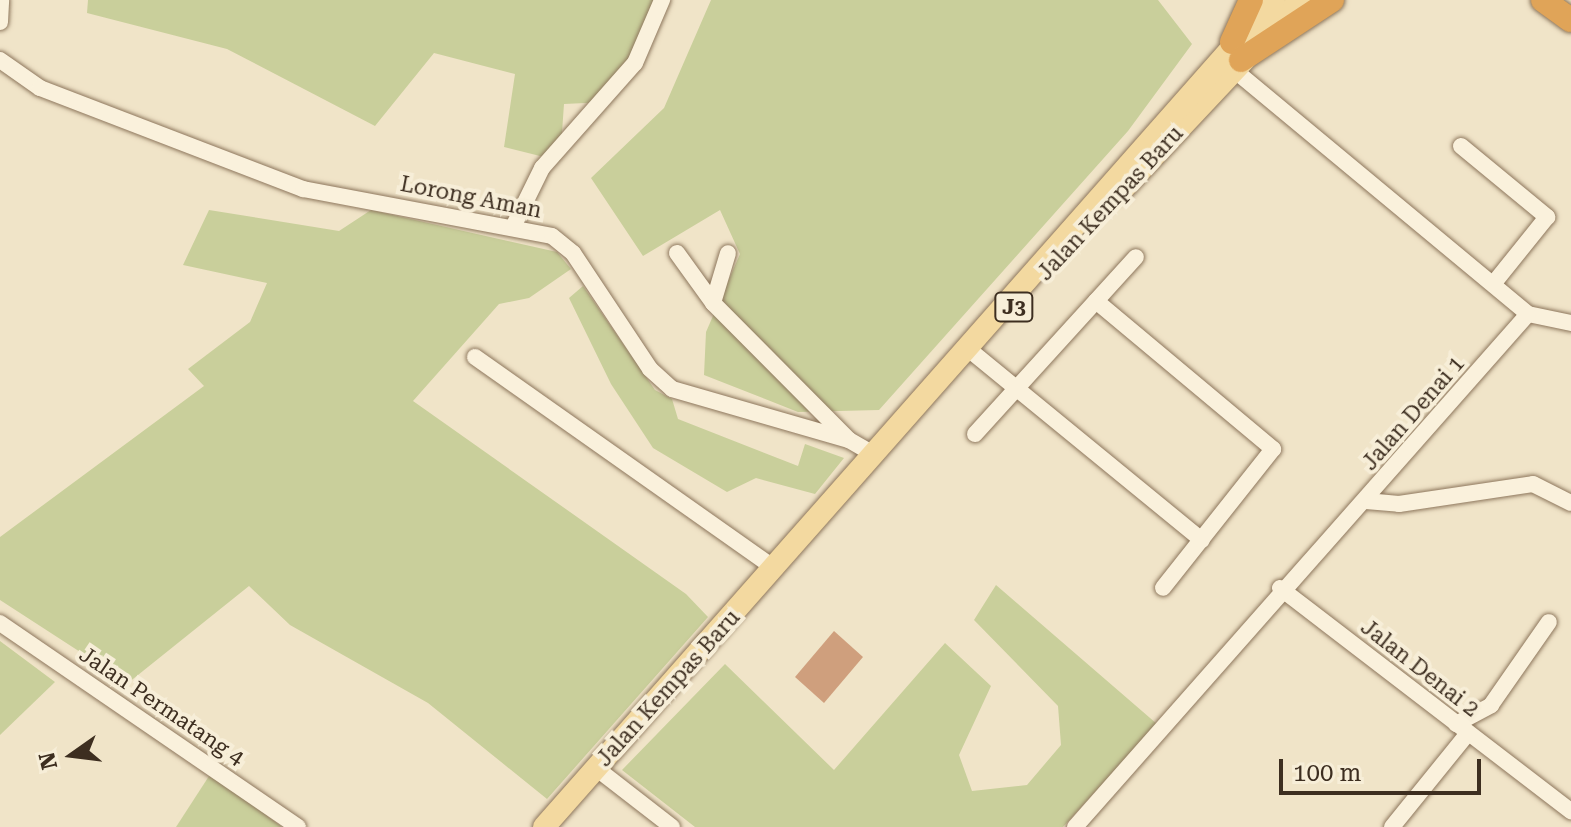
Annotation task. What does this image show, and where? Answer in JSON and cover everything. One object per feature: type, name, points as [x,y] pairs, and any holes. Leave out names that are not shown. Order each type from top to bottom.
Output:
[{"type":"highway","points":[[1236,57],[1251,0]]},
{"type":"highway","points":[[1236,57],[1332,0]]},
{"type":"highway","points":[[1543,0],[1571,20]]},
{"type":"main road","name":"Jalan Kempas Baru","points":[[881,448],[972,352],[1236,57],[1274,0]]},
{"type":"main road","name":"Jalan Kempas Baru","points":[[544,827],[881,448],[1236,57],[1300,0]]},
{"type":"street","points":[[0,22],[1,0]]},
{"type":"street","points":[[513,227],[542,168],[635,63],[662,0]]},
{"type":"street","points":[[1236,57],[1528,314],[1571,323]]},
{"type":"street","name":"Lorong Aman","points":[[0,60],[40,88],[303,189],[513,227],[570,249],[650,369],[672,389],[881,448]]},
{"type":"street","points":[[1461,146],[1547,217],[1494,283]]},
{"type":"street","points":[[677,253],[713,303],[849,440]]},
{"type":"street","points":[[713,303],[728,253]]},
{"type":"street","points":[[975,434],[1136,257]]},
{"type":"street","points":[[1096,301],[1273,449],[1163,588]]},
{"type":"street","name":"Jalan Denai 1","points":[[1075,827],[1280,588],[1366,501],[1528,314]]},
{"type":"street","points":[[972,352],[1202,540]]},
{"type":"street","points":[[475,357],[663,486],[775,569]]},
{"type":"street","points":[[1366,501],[1399,504],[1533,484],[1571,503]]},
{"type":"street","name":"Jalan Denai 2","points":[[1280,588],[1571,811]]},
{"type":"street","points":[[1392,827],[1462,728],[1491,705],[1549,622]]},
{"type":"street","name":"Jalan Permatang 4","points":[[0,623],[298,827]]},
{"type":"street","points":[[596,768],[672,827]]},
{"type":"green space","points":[[88,0],[667,0],[607,102],[564,104],[560,161],[504,147],[515,74],[434,53],[375,126],[227,49],[87,13]]},
{"type":"green space","points":[[711,0],[1158,0],[1192,44],[1128,131],[879,410],[798,412],[704,375],[706,332],[740,254],[720,210],[643,256],[591,178],[664,108]]},
{"type":"green space","points":[[209,210],[339,231],[371,210],[557,252],[571,269],[529,298],[499,304],[413,401],[686,594],[708,617],[547,799],[428,703],[290,625],[249,586],[128,683],[0,600],[0,537],[204,386],[188,369],[250,322],[267,283],[183,265]]},
{"type":"green space","points":[[583,286],[655,390],[672,399],[678,419],[798,466],[805,444],[844,458],[815,494],[756,478],[727,492],[653,448],[611,384],[569,298]]},
{"type":"green space","points":[[996,585],[1157,724],[1063,827],[695,827],[622,770],[725,664],[834,770],[945,643],[991,686],[959,755],[972,791],[1027,785],[1061,745],[1058,706],[974,620]]},
{"type":"green space","points":[[0,641],[55,682],[0,735]]},
{"type":"green space","points":[[211,773],[282,827],[176,827]]},
{"type":"building","points":[[834,631],[863,657],[824,703],[795,677]]}]
